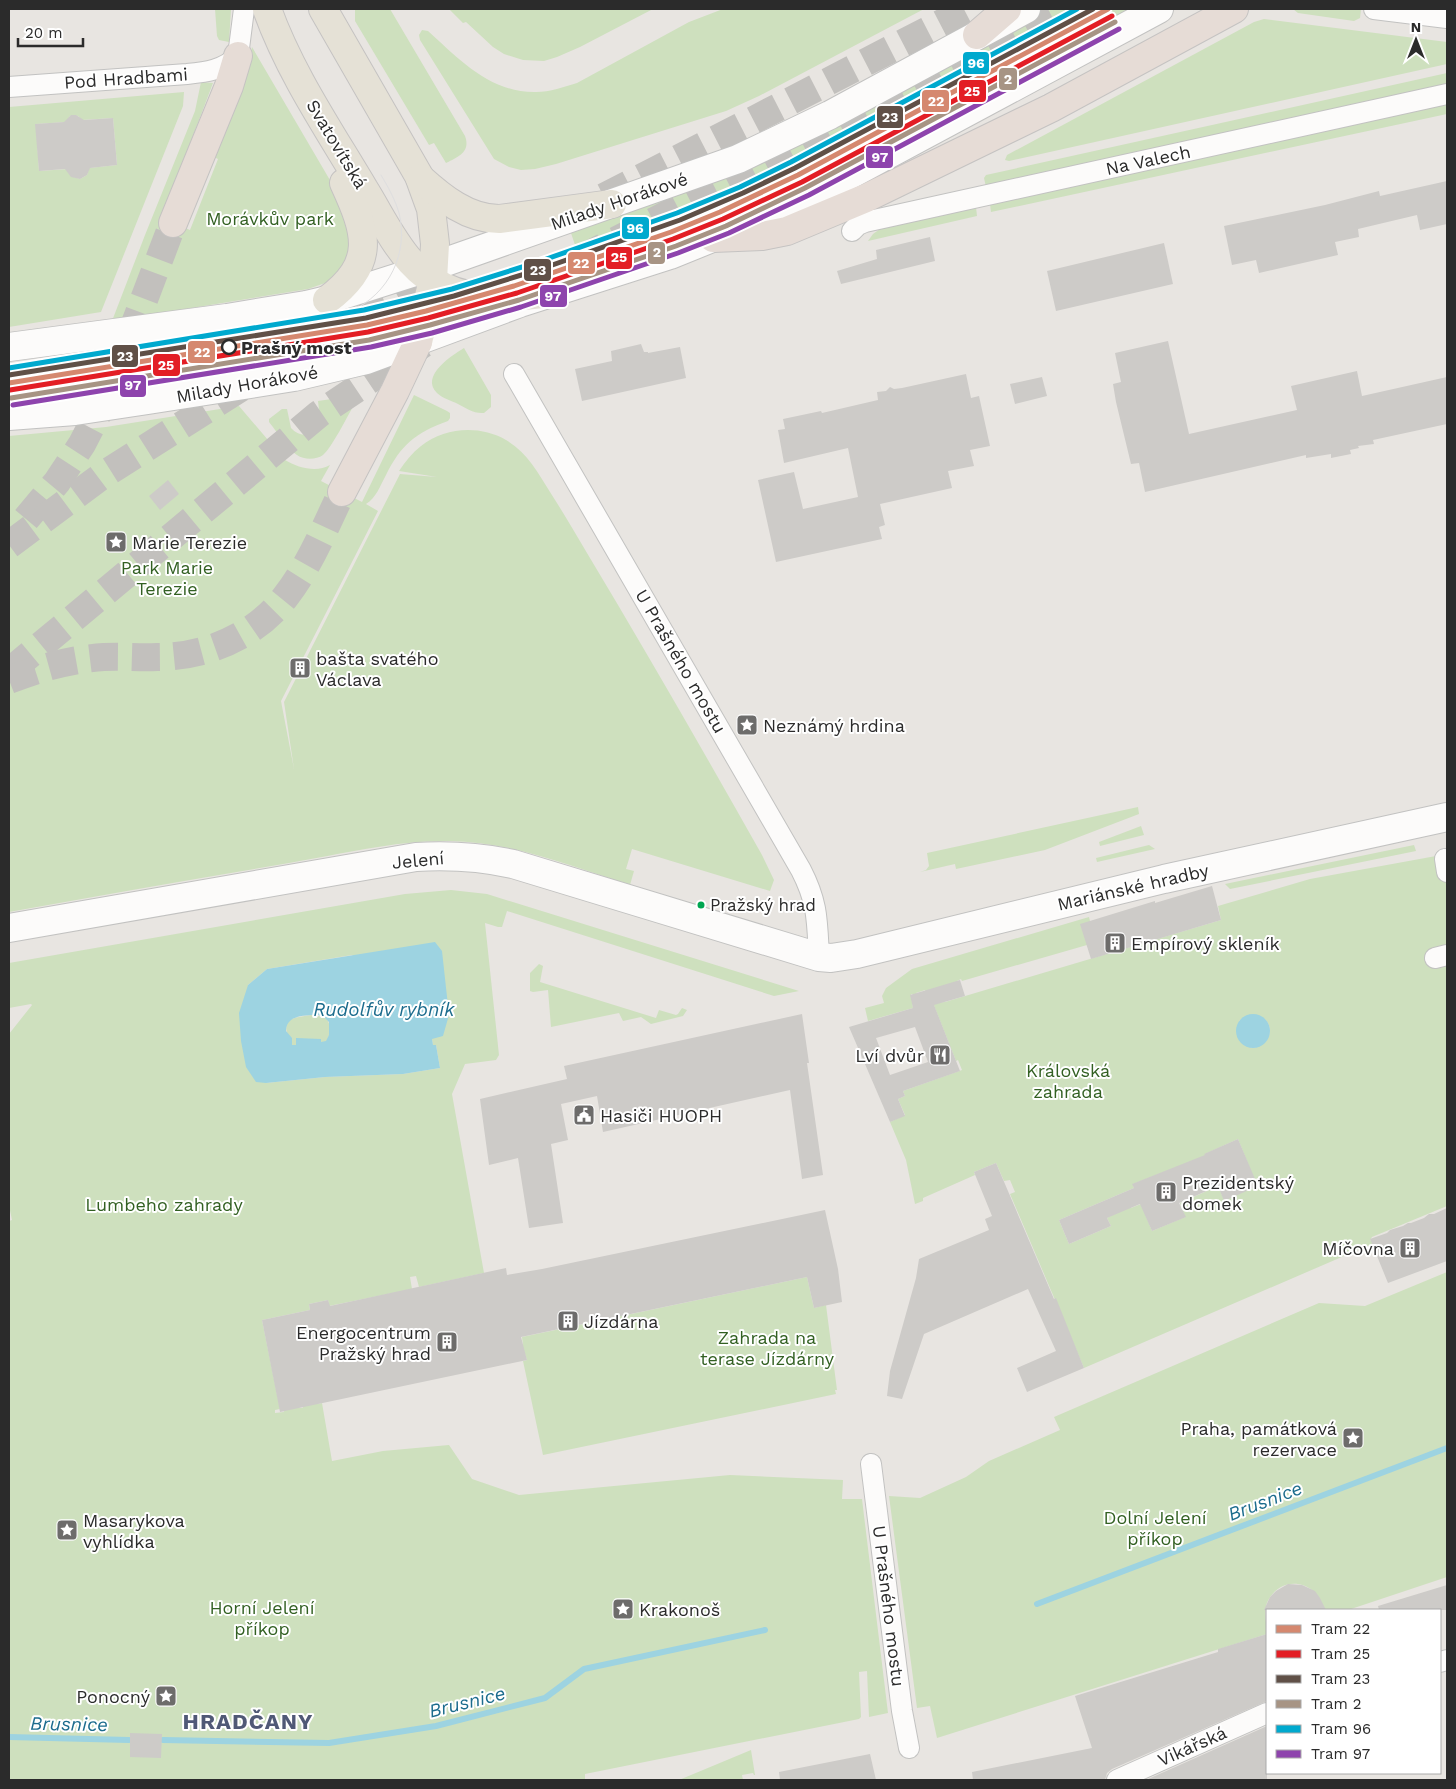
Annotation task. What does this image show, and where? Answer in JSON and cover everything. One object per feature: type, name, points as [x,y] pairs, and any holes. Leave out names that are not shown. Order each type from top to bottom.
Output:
[{"type":"highway","points":[[977,35],[1007,9]]},
{"type":"highway","points":[[713,238],[762,236],[787,231],[866,198],[1051,108],[1234,9]]},
{"type":"highway","points":[[173,222],[228,86],[238,56]]},
{"type":"highway","points":[[342,492],[395,391],[418,342]]},
{"type":"main road","name":"Svatovítská","points":[[267,9],[300,83],[390,233],[411,262],[429,272]]},
{"type":"main road","points":[[323,9],[418,176],[428,199],[434,223],[429,272],[418,342]]},
{"type":"main road","name":"Milady Horákové","points":[[9,347],[227,318],[327,300],[429,272],[738,159],[780,140],[1026,9]]},
{"type":"main road","name":"Milady Horákové","points":[[9,416],[75,411],[294,377],[366,360],[549,293],[670,255],[769,215],[818,192],[1159,9]]},
{"type":"main road","points":[[300,83],[357,211],[363,231],[360,263],[349,280],[327,300]]},
{"type":"main road","points":[[418,176],[449,202],[484,219],[499,219],[612,204]]},
{"type":"main road","points":[[429,272],[445,288],[481,297],[519,298],[549,293]]},
{"type":"main road","name":"Mariánské hradby","points":[[819,957],[831,958],[851,955],[1173,877],[1447,817]]},
{"type":"main road","name":"Jelení","points":[[9,928],[407,859],[444,856],[478,858],[520,866],[819,957]]},
{"type":"street","points":[[238,56],[244,9]]},
{"type":"street","points":[[1374,9],[1447,18]]},
{"type":"street","name":"Pod Hradbami","points":[[9,87],[208,72],[225,66],[238,56]]},
{"type":"street","name":"Na Valech","points":[[852,231],[858,225],[865,222],[1447,94]]},
{"type":"street","name":"U Prašného mostu","points":[[514,374],[801,870],[813,895],[817,913],[819,957]]},
{"type":"street","name":"U Prašného mostu","points":[[871,1464],[902,1710],[909,1748]]},
{"type":"street","name":"Vikářská","points":[[1117,1780],[1266,1713]]},
{"type":"green space","points":[[215,9],[231,9],[229,42],[219,40],[217,36]]},
{"type":"green space","points":[[355,9],[390,9],[465,136],[465,150],[459,156],[446,163],[434,143],[429,145],[355,21]]},
{"type":"green space","points":[[449,9],[653,9],[580,47],[544,61],[523,60],[504,54],[493,47],[466,22],[463,23]]},
{"type":"green space","points":[[723,9],[924,9],[759,96],[726,111],[556,164],[521,170],[509,167],[494,159],[420,40],[419,35],[422,30],[428,31],[464,63],[490,81],[519,91],[541,92],[577,83],[689,22]]},
{"type":"green space","points":[[1052,9],[1133,9],[811,181],[751,210],[687,236],[584,272],[570,230],[909,85]]},
{"type":"green space","points":[[1293,9],[1361,9],[1360,18],[1354,21],[1298,13]]},
{"type":"green space","points":[[1264,19],[1447,42],[1447,64],[1009,161],[1005,160],[1007,155],[1254,22]]},
{"type":"green space","name":"Morávkův park","points":[[252,47],[351,216],[352,256],[328,282],[308,289],[112,321],[195,111],[201,82],[213,83],[162,218],[190,230],[218,159],[214,157],[249,62]]},
{"type":"green space","points":[[1447,73],[1447,85],[986,187],[984,178],[986,175]]},
{"type":"green space","points":[[184,92],[183,106],[101,312],[9,327],[9,107]],"holes":[[[70,116],[78,116],[82,120],[113,118],[117,165],[89,168],[87,175],[80,179],[71,176],[68,169],[39,171],[36,124],[66,122]]]},
{"type":"green space","points":[[1447,104],[1447,114],[991,212],[990,204]]},
{"type":"green space","points":[[976,207],[977,216],[868,241],[880,229]]},
{"type":"green space","points":[[464,348],[491,395],[491,407],[484,413],[473,412],[444,398],[433,387],[432,380],[439,367]]},
{"type":"green space","points":[[359,395],[327,451],[317,458],[303,458],[293,452],[269,422],[269,419],[282,409],[287,409],[291,428],[298,433],[309,434],[319,427],[318,401]]},
{"type":"green space","name":"Park Marie Terezie","points":[[414,395],[447,411],[450,413],[450,418],[448,421],[426,430],[410,441],[397,456],[375,495],[366,504],[378,511],[281,701],[294,769],[284,702],[400,474],[437,477],[399,471],[418,449],[441,435],[463,430],[485,432],[506,440],[526,457],[560,507],[762,855],[774,880],[770,891],[632,849],[626,869],[634,871],[630,885],[519,850],[473,842],[430,841],[370,848],[9,912],[9,436],[106,427],[239,406],[285,460],[313,469],[330,465],[321,481],[362,502]]},
{"type":"green space","points":[[1138,807],[1139,814],[1045,850],[956,869],[955,864],[920,872],[926,870],[929,866],[927,853]]},
{"type":"green space","points":[[1141,826],[1144,835],[1100,846],[1099,842]]},
{"type":"green space","points":[[1149,845],[1155,849],[1097,862],[1096,858]]},
{"type":"green space","points":[[1414,845],[1416,851],[1230,889],[1225,884]]},
{"type":"green space","name":"Královská zahrada","points":[[1447,854],[1447,1206],[1372,1237],[1370,1240],[1373,1242],[1372,1244],[1084,1368],[1010,1194],[1015,1192],[1010,1180],[1004,1181],[996,1163],[974,1172],[975,1175],[923,1198],[923,1201],[915,1204],[906,1160],[890,1122],[905,1115],[898,1099],[905,1096],[903,1091],[962,1070],[958,1060],[956,1061],[933,1003],[945,1002],[1221,920],[1218,906],[1310,879]],"holes":[[[1254,1015],[1266,1021],[1270,1032],[1264,1042],[1259,1046],[1251,1048],[1239,1021],[1247,1016]],[[1238,1139],[1257,1186],[1224,1200],[1218,1186],[1180,1203],[1185,1217],[1152,1231],[1141,1204],[1131,1208],[1129,1206],[1107,1218],[1111,1226],[1069,1244],[1059,1220],[1134,1188],[1133,1184],[1205,1156],[1205,1154]]]},
{"type":"green space","points":[[451,890],[487,894],[799,991],[774,996],[507,911],[502,927],[485,923],[499,1055],[496,1060],[465,1064],[452,1094],[484,1273],[419,1287],[416,1276],[410,1277],[412,1289],[329,1306],[328,1300],[309,1304],[310,1310],[262,1320],[280,1409],[275,1410],[275,1413],[284,1412],[283,1409],[299,1406],[299,1408],[303,1408],[302,1405],[322,1403],[332,1461],[383,1451],[449,1445],[472,1479],[519,1495],[730,1475],[843,1480],[842,1499],[862,1499],[888,1713],[869,1717],[867,1671],[859,1672],[861,1717],[859,1719],[585,1774],[585,1780],[9,1780],[9,1221],[12,1220],[9,1206],[9,1034],[32,1005],[9,1008],[9,963],[405,894]],"holes":[[[352,955],[432,1039],[433,1046],[436,1045],[440,1068],[403,1074],[325,1077],[266,1083],[248,985],[267,969]]]},
{"type":"green space","points":[[1089,917],[1087,945],[962,981],[961,979],[957,983],[926,992],[925,990],[916,993],[916,995],[911,994],[913,1008],[868,1021],[865,1008],[884,1003],[882,996],[886,988],[912,969]]},
{"type":"green space","points":[[539,964],[543,966],[540,982],[656,1018],[659,1010],[676,1015],[682,1008],[687,1010],[683,1016],[651,1024],[641,1017],[623,1021],[619,1013],[551,1027],[548,990],[530,991],[530,973]]},
{"type":"green space","points":[[311,1015],[327,1019],[330,1030],[326,1042],[321,1042],[321,1039],[296,1039],[296,1045],[291,1045],[286,1030],[288,1022],[291,1019]]},
{"type":"green space","name":"Dolní Jelení příkop","points":[[1447,1272],[1447,1577],[1351,1609],[1324,1609],[1314,1592],[1298,1584],[1289,1584],[1273,1593],[1267,1603],[1265,1614],[1266,1634],[937,1738],[930,1706],[917,1708],[889,1496],[920,1498],[966,1477],[989,1461],[1060,1430],[1054,1417],[1319,1303],[1365,1306]]},
{"type":"green space","name":"Zahrada na terase Jízdárny","points":[[807,1277],[814,1308],[826,1305],[836,1394],[543,1455],[523,1361],[527,1360],[522,1345],[522,1337]]},
{"type":"green space","points":[[751,1750],[755,1775],[753,1773],[742,1775],[743,1780],[679,1780]]},
{"type":"water","name":"Rudolfův rybník","points":[[435,942],[442,951],[449,1015],[443,1036],[432,1039],[433,1045],[436,1045],[440,1068],[403,1074],[325,1077],[266,1083],[256,1082],[246,1067],[241,1041],[239,1013],[248,985],[267,969]],"holes":[[[318,1015],[324,1017],[329,1022],[329,1035],[326,1041],[296,1038],[296,1045],[292,1045],[292,1038],[286,1031],[289,1022],[302,1016]]]},
{"type":"water","points":[[1253,1014],[1265,1019],[1270,1031],[1265,1043],[1253,1048],[1241,1043],[1236,1031],[1241,1019]]},
{"type":"building","points":[[71,115],[76,115],[84,120],[113,118],[117,165],[90,168],[87,175],[80,179],[71,177],[65,169],[39,171],[35,124],[64,122]]},
{"type":"building","points":[[1447,181],[1447,224],[1420,230],[1417,215],[1358,229],[1359,237],[1335,242],[1338,255],[1259,273],[1256,260],[1232,265],[1224,226],[1325,205],[1379,191],[1380,196]]},
{"type":"building","points":[[930,237],[935,261],[841,284],[837,271],[877,259],[876,250]]},
{"type":"building","points":[[1164,243],[1173,284],[1056,311],[1047,271]]},
{"type":"building","points":[[1168,341],[1189,434],[1297,410],[1291,386],[1357,371],[1362,396],[1447,377],[1447,424],[1373,440],[1374,444],[1358,446],[1359,448],[1350,450],[1351,454],[1331,458],[1331,454],[1306,458],[1306,455],[1145,492],[1139,463],[1131,464],[1116,402],[1113,384],[1121,382],[1115,353]]},
{"type":"building","points":[[641,344],[644,352],[648,353],[680,347],[686,378],[582,401],[575,369],[612,361],[611,351]]},
{"type":"building","points":[[966,374],[971,398],[979,396],[990,446],[970,450],[974,466],[948,471],[952,488],[880,504],[885,525],[879,527],[882,539],[776,562],[758,480],[794,472],[803,509],[858,497],[848,448],[784,463],[778,430],[785,429],[783,419],[821,411],[822,413],[878,400],[877,392],[886,391],[890,387],[894,389],[902,388]]},
{"type":"building","points":[[1042,377],[1047,396],[1015,404],[1010,384]]},
{"type":"building","points":[[168,480],[179,494],[160,510],[149,496]]},
{"type":"building","name":"Empírový skleník","points":[[1212,886],[1221,920],[1091,959],[1080,924]]},
{"type":"building","name":"Lví dvůr","points":[[960,980],[965,996],[934,1005],[960,1071],[903,1091],[905,1096],[898,1099],[905,1116],[890,1122],[849,1027],[913,1008],[910,995]],"holes":[[[915,1027],[928,1062],[890,1075],[876,1038]]]},
{"type":"building","points":[[802,1014],[823,1175],[802,1179],[790,1090],[603,1132],[597,1096],[561,1104],[568,1140],[551,1144],[563,1223],[529,1228],[518,1158],[489,1165],[480,1099],[567,1079],[564,1066]]},
{"type":"building","name":"Prezidentský domek","points":[[1238,1139],[1258,1186],[1224,1201],[1218,1186],[1179,1203],[1186,1217],[1152,1231],[1140,1204],[1107,1218],[1111,1226],[1069,1244],[1059,1220],[1134,1188],[1132,1184],[1205,1155]]},
{"type":"building","points":[[996,1163],[1054,1299],[1056,1298],[1084,1368],[1027,1392],[1017,1368],[1056,1351],[1028,1289],[924,1334],[902,1399],[887,1396],[890,1371],[916,1278],[919,1259],[989,1230],[985,1219],[992,1216],[974,1172]]},
{"type":"building","name":"Míčovna","points":[[1447,1208],[1447,1261],[1388,1283],[1370,1239]]},
{"type":"building","points":[[825,1210],[838,1269],[842,1302],[814,1308],[807,1277],[521,1337],[527,1360],[280,1412],[262,1320],[310,1310],[309,1304],[328,1300],[330,1306],[506,1268],[507,1275],[542,1269]]},
{"type":"building","points":[[1288,1584],[1302,1585],[1315,1591],[1326,1609],[1264,1610],[1270,1597]]},
{"type":"building","points":[[1447,1585],[1447,1610],[1379,1609],[1378,1606]]},
{"type":"building","points":[[1266,1634],[1266,1701],[1112,1769],[1107,1773],[1105,1780],[973,1780],[972,1772],[1092,1748],[1075,1696],[1218,1652],[1218,1649]]},
{"type":"building","points":[[1266,1726],[1267,1780],[1146,1780]]},
{"type":"building","points":[[130,1733],[162,1734],[161,1758],[130,1757]]},
{"type":"building","points":[[870,1754],[876,1780],[780,1780],[779,1772]]},
{"type":"waterway","name":"Brusnice","points":[[1037,1604],[1447,1448]]},
{"type":"waterway","name":"Brusnice","points":[[163,1740],[329,1743],[436,1726],[545,1698],[584,1669],[765,1630]]},
{"type":"waterway","name":"Brusnice","points":[[9,1737],[129,1740]]},
{"type":"tunnel","points":[[604,197],[969,9]]},
{"type":"tunnel","points":[[504,298],[1068,9]]},
{"type":"tunnel","points":[[26,519],[57,482],[82,444],[109,392],[173,223]]},
{"type":"tunnel","points":[[9,545],[103,475],[258,377],[419,288],[451,273]]},
{"type":"tunnel","points":[[9,672],[319,414],[423,344]]},
{"type":"tunnel","points":[[9,680],[44,668],[80,660],[104,657],[175,656],[194,653],[229,642],[245,633],[274,610],[295,584],[317,546],[342,492]]},
{"type":"tram line","name":"96","points":[[9,368],[364,310],[452,289],[538,262],[677,213],[740,187],[791,162],[1077,9]]},
{"type":"tram line","name":"23","points":[[9,375],[366,318],[454,296],[541,269],[680,220],[743,193],[795,168],[1093,9]]},
{"type":"tram line","name":"22","points":[[9,383],[367,325],[426,311],[514,286],[671,232],[720,212],[798,175],[1108,9]]},
{"type":"tram line","name":"25","points":[[10,390],[368,332],[428,318],[517,293],[673,239],[723,219],[802,182],[1112,16]]},
{"type":"tram line","name":"2","points":[[11,398],[369,340],[519,300],[676,246],[726,226],[805,188],[1115,22]]},
{"type":"tram line","name":"97","points":[[13,405],[371,347],[432,333],[521,307],[678,253],[729,233],[809,195],[1119,29]]},
{"type":"tram line","points":[[314,322],[342,315],[364,304],[386,283],[393,271],[401,243],[401,228],[399,213],[381,175]]},
{"type":"place","name":"Prašný most","points":[[229,347]]},
{"type":"place","name":"Marie Terezie","points":[[116,542]]},
{"type":"place","name":"bašta svatého Václava","points":[[300,668]]},
{"type":"place","name":"Neznámý hrdina","points":[[747,725]]},
{"type":"place","name":"Pražský hrad","points":[[701,905]]},
{"type":"place","name":"Empírový skleník","points":[[1115,943]]},
{"type":"place","name":"Lví dvůr","points":[[940,1055]]},
{"type":"place","name":"Hasiči HUOPH","points":[[584,1115]]},
{"type":"place","name":"Prezidentský domek","points":[[1166,1192]]},
{"type":"place","name":"Míčovna","points":[[1410,1248]]},
{"type":"place","name":"Jízdárna","points":[[568,1321]]},
{"type":"place","name":"Energocentrum Pražský hrad","points":[[447,1342]]},
{"type":"place","name":"Praha, památková rezervace","points":[[1353,1438]]},
{"type":"place","name":"Masarykova vyhlídka","points":[[67,1530]]},
{"type":"place","name":"Krakonoš","points":[[623,1609]]},
{"type":"place","name":"Ponocný","points":[[166,1696]]},
{"type":"district","name":"HRADČANY","points":[[248,1721]]},
{"type":"park label","name":"Lumbeho zahrady","points":[[164,1204]]},
{"type":"park label","name":"Horní Jelení příkop","points":[[262,1617]]}]
